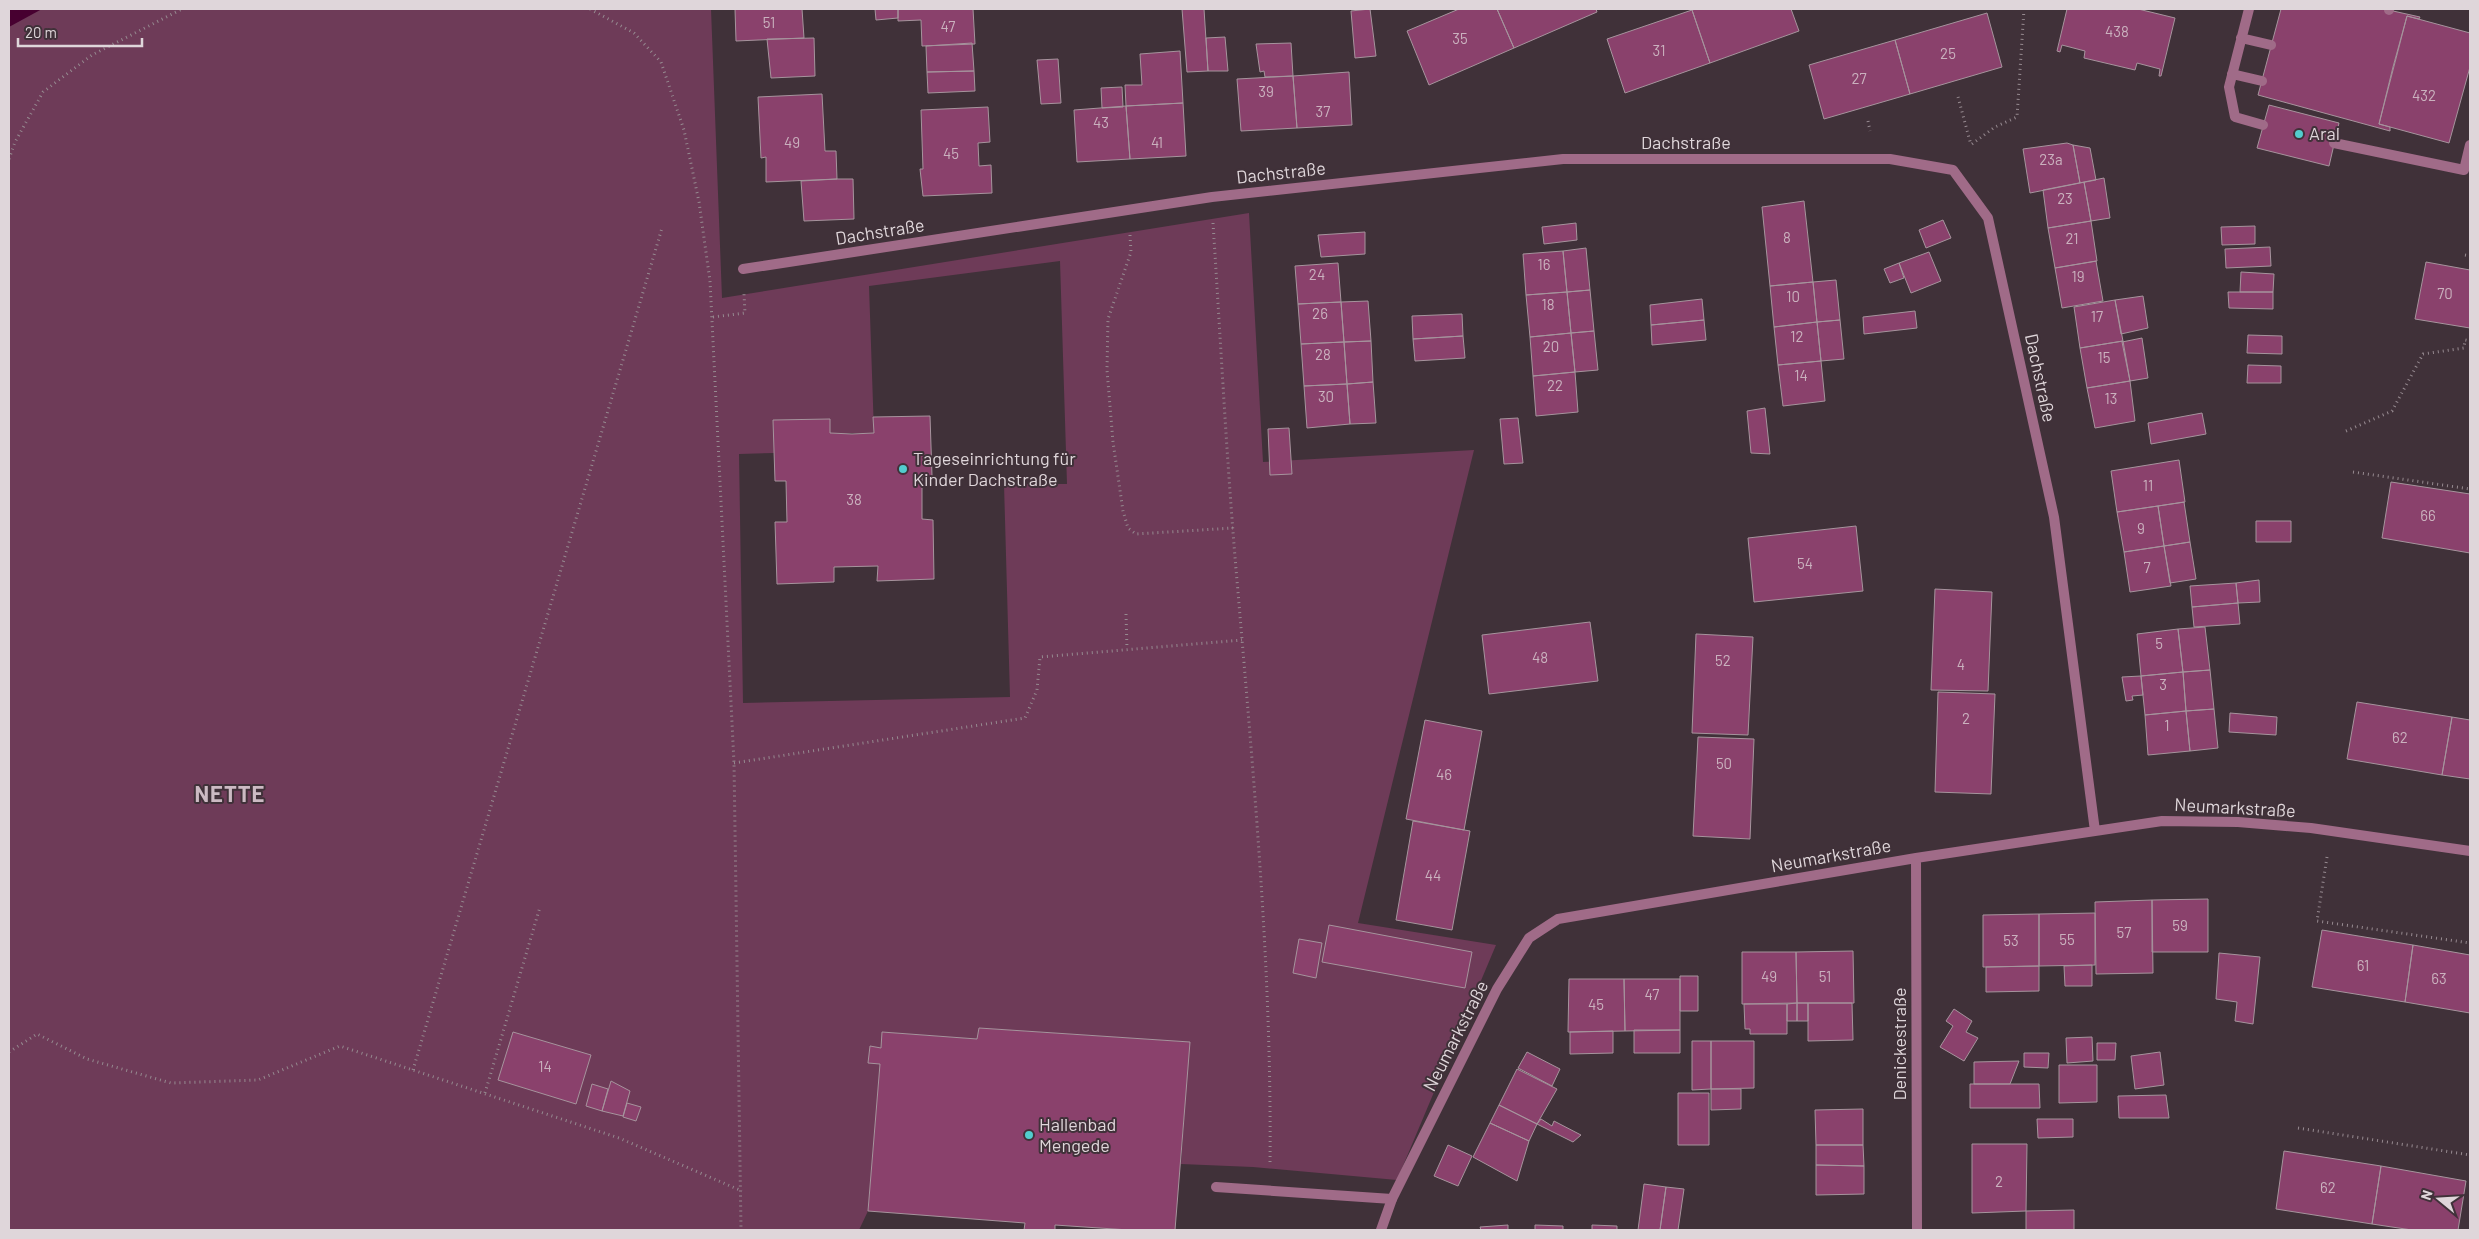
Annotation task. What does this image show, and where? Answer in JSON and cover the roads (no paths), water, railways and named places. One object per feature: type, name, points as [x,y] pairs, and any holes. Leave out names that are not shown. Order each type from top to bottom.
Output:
[{"type":"street","points":[[2249,9],[2229,87],[2235,117],[2263,125]]},
{"type":"street","points":[[2241,38],[2271,45]]},
{"type":"street","points":[[2232,74],[2262,81]]},
{"type":"street","points":[[2334,143],[2464,170],[2470,145]]},
{"type":"street","name":"Dachstraße","points":[[743,269],[1212,197],[1563,159],[1890,159],[1953,170],[1988,218],[2054,517],[2095,831]]},
{"type":"street","name":"Neumarkstraße","points":[[1381,1230],[1392,1199],[1497,990],[1529,938],[1558,919],[1916,858],[2162,821],[2238,822],[2331,831],[2470,852]]},
{"type":"street","name":"Denickestraße","points":[[1916,858],[1917,1230]]},
{"type":"street","points":[[1216,1187],[1392,1199]]},
{"type":"place","name":"Aral","points":[[2299,134]]},
{"type":"place","name":"Tageseinrichtung für Kinder Dachstraße","points":[[903,469]]},
{"type":"place","name":"Hallenbad Mengede","points":[[1029,1135]]},
{"type":"district","name":"NETTE","points":[[230,794]]}]
